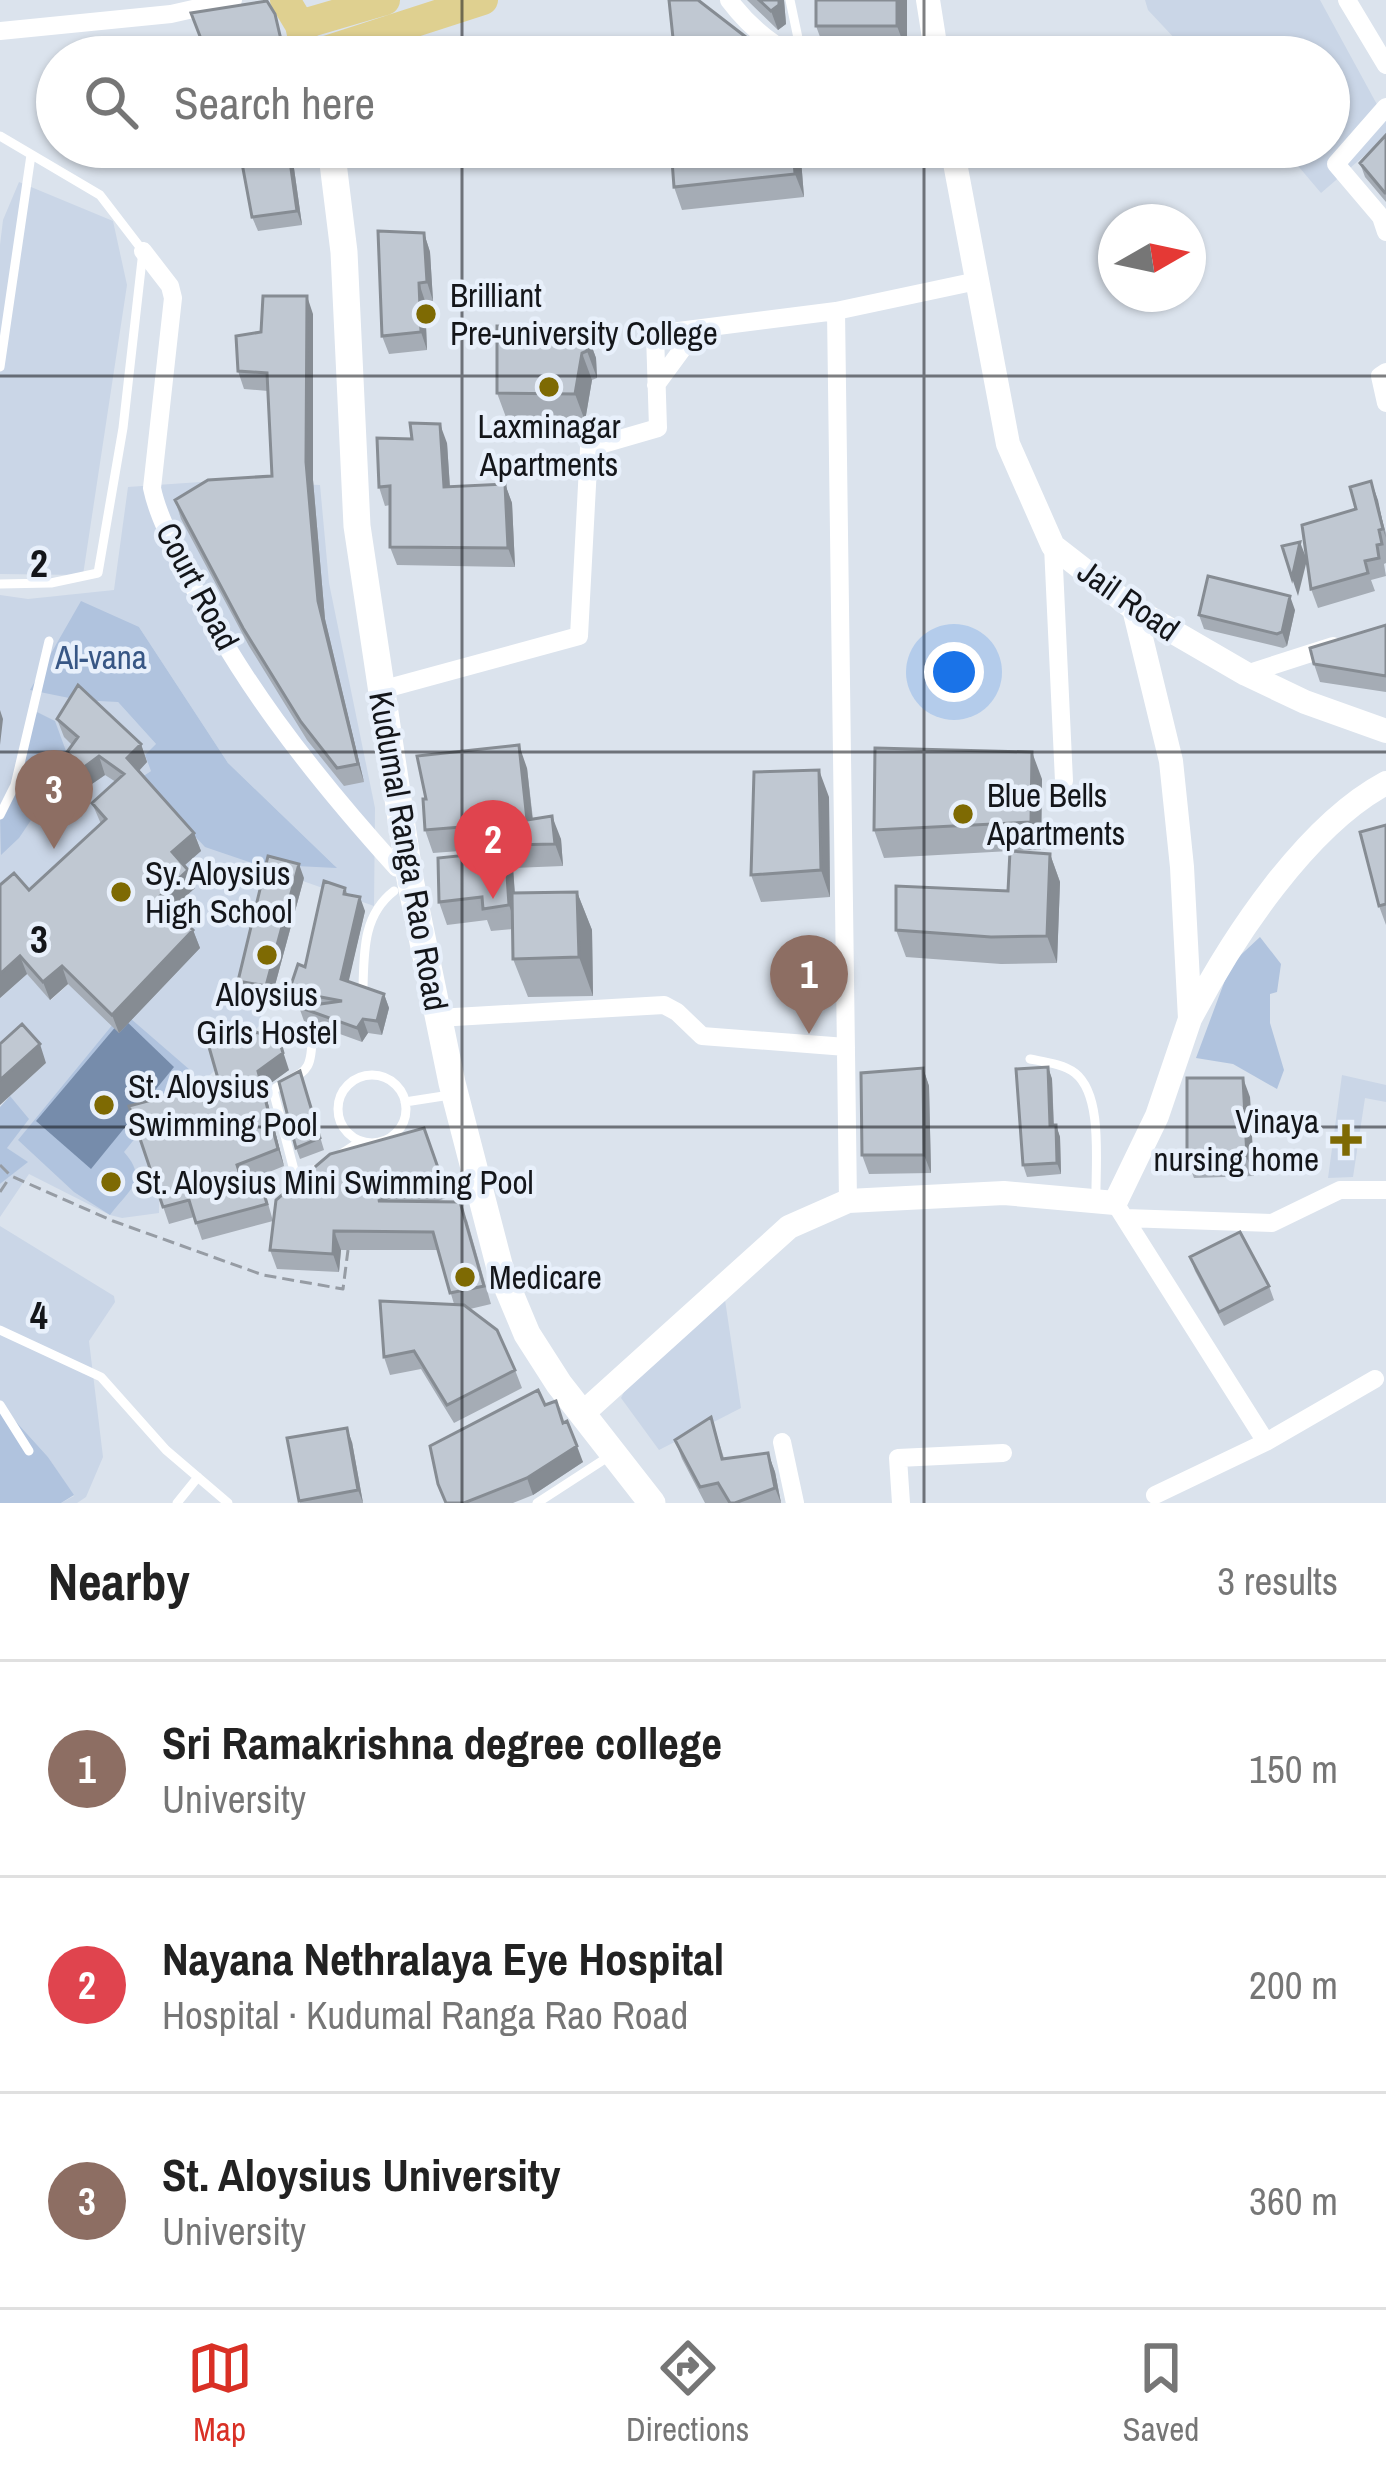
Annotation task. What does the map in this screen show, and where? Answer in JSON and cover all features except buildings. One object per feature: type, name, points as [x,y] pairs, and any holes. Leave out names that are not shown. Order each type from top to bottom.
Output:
[{"type":"main road","points":[[327,24],[483,0]]},
{"type":"main road","name":"Kudumal Ranga Rao Road","points":[[334,168],[344,252],[357,526],[404,881],[500,1272],[550,1389],[582,1414],[652,1503]]},
{"type":"street","points":[[0,31],[171,14],[233,0]]},
{"type":"street","points":[[729,0],[742,18],[768,36]]},
{"type":"street","points":[[928,0],[934,36]]},
{"type":"street","points":[[1347,0],[1386,65]]},
{"type":"street","points":[[1350,148],[1386,107]]},
{"type":"street","name":"Jail Road","points":[[956,168],[1008,444],[1053,546],[1133,609],[1246,674],[1305,702],[1386,730]]},
{"type":"street","points":[[1339,168],[1381,217],[1386,232]]},
{"type":"street","name":"Court Road","points":[[143,250],[170,286],[173,298],[152,488],[157,508],[201,606],[321,784],[404,881]]},
{"type":"street","points":[[381,690],[579,636],[589,448],[658,428],[655,334],[836,311],[977,280]]},
{"type":"street","points":[[836,311],[848,1201]]},
{"type":"street","points":[[656,386],[697,329]]},
{"type":"street","points":[[1386,372],[1380,376],[1386,403]]},
{"type":"street","points":[[1053,546],[1064,781]]},
{"type":"street","points":[[1133,609],[1171,761],[1190,1019]]},
{"type":"street","points":[[1246,674],[1343,643]]},
{"type":"street","points":[[1152,685],[1160,654],[1182,645],[1198,647]]},
{"type":"street","points":[[1112,1207],[1157,1116],[1190,1019],[1246,922],[1320,832],[1386,782]]},
{"type":"street","points":[[439,1018],[664,1005],[702,1036],[847,1047]]},
{"type":"street","points":[[582,1414],[789,1227],[848,1201],[1004,1192],[1272,1223],[1340,1190],[1386,1190]]},
{"type":"street","points":[[1112,1207],[1266,1442]]},
{"type":"street","points":[[1155,1496],[1266,1442],[1376,1379]]},
{"type":"street","points":[[782,1442],[795,1503]]},
{"type":"street","points":[[901,1503],[898,1458],[1003,1453]]},
{"type":"lane","points":[[790,0],[796,36]]},
{"type":"lane","points":[[0,136],[36,156]]},
{"type":"lane","points":[[0,367],[32,154]]},
{"type":"lane","points":[[0,584],[51,583],[98,572],[123,428],[143,250],[100,195],[55,168]]},
{"type":"lane","points":[[0,815],[15,785],[49,641]]},
{"type":"lane","points":[[363,988],[370,922],[383,900],[404,881]]},
{"type":"lane","points":[[312,1035],[312,1059],[306,1072],[273,1090],[295,1174],[304,1175],[361,1141]]},
{"type":"lane","points":[[1030,1059],[1071,1070],[1088,1086],[1112,1207]]},
{"type":"lane","points":[[366,1076],[386,1078],[405,1102],[401,1125],[394,1134],[373,1143],[361,1141],[339,1116],[338,1104],[347,1085],[366,1076]]},
{"type":"lane","points":[[405,1102],[455,1094]]},
{"type":"lane","points":[[0,1330],[101,1377],[166,1450],[228,1503]]},
{"type":"lane","points":[[0,1405],[29,1451]]},
{"type":"lane","points":[[537,1503],[613,1454]]},
{"type":"lane","points":[[177,1503],[198,1477]]},
{"type":"path","points":[[0,1166],[10,1176],[113,1221],[263,1275],[343,1289],[347,1251]]},
{"type":"path","points":[[0,1192],[10,1176]]},
{"type":"shaded area","points":[[1145,0],[1320,0],[1340,36],[1172,36],[1148,10]]},
{"type":"shaded area","points":[[1350,55],[1386,121],[1386,137],[1321,193],[1300,168],[1350,168]]},
{"type":"shaded area","points":[[19,182],[113,221],[127,285],[83,575],[0,574],[0,245],[3,220]]},
{"type":"shaded area","points":[[215,481],[320,485],[329,583],[375,808],[374,906],[280,873],[247,973],[263,1022],[199,1086],[161,1135],[159,1213],[110,1215],[29,1174],[0,1217],[0,1184],[27,1162],[7,1148],[9,1097],[0,1105],[46,1063],[0,1069],[0,998],[27,974],[51,1000],[169,893],[113,837],[35,908],[0,896],[0,595],[28,599],[114,590],[128,487]],"holes":[[[139,627],[228,763],[335,866],[141,777],[151,771],[156,744],[118,702]]]},
{"type":"shaded area","name":"St. Aloysius Swimming Pool","points":[[123,1018],[174,1067],[91,1169],[36,1121]]},
{"type":"shaded area","name":"Vinaya nursing home","points":[[1342,1075],[1386,1085],[1386,1102],[1365,1098],[1353,1177],[1328,1178]]},
{"type":"shaded area","points":[[0,1226],[114,1296],[115,1302],[89,1341],[103,1457],[86,1497],[77,1503],[61,1503],[74,1496],[48,1457],[0,1404]]},
{"type":"shaded area","points":[[724,1293],[741,1408],[659,1450],[621,1398],[631,1378]]},
{"type":"green space","name":"Al-vana","points":[[81,601],[139,627],[228,763],[337,868],[255,864],[205,847],[140,778],[151,771],[145,755],[156,744],[118,702],[30,690]]},
{"type":"green space","points":[[37,712],[55,721],[70,762],[19,838],[1,855],[0,814]]},
{"type":"green space","points":[[1260,937],[1281,964],[1277,992],[1270,994],[1270,1023],[1284,1070],[1277,1089],[1233,1064],[1196,1058],[1231,964]]},
{"type":"green space","name":"St. Aloysius Swimming Pool","points":[[123,1012],[190,1070],[124,1152],[136,1178],[110,1215],[74,1192],[18,1140]]},
{"type":"green space","points":[[10,1096],[29,1119],[7,1148],[28,1162],[0,1184],[0,1107]]},
{"type":"green space","points":[[0,1404],[48,1457],[74,1495],[61,1503],[0,1503]]},
{"type":"place","name":"Brilliant Pre-university College","points":[[426,314]]},
{"type":"place","name":"Laxminagar Apartments","points":[[549,387]]},
{"type":"place","name":"Blue Bells Apartments","points":[[963,814]]},
{"type":"place","name":"St. Aloysius University","points":[[54,849]]},
{"type":"place","name":"Sy. Aloysius High School","points":[[121,892]]},
{"type":"place","name":"Nayana Nethralaya Eye Hospital","points":[[493,899]]},
{"type":"place","name":"Aloysius Girls Hostel","points":[[267,955]]},
{"type":"place","name":"Sri Ramakrishna degree college","points":[[809,1034]]},
{"type":"place","name":"St. Aloysius Swimming Pool","points":[[104,1105]]},
{"type":"place","name":"Vinaya nursing home","points":[[1346,1140]]},
{"type":"place","name":"St. Aloysius Mini Swimming Pool","points":[[111,1182]]},
{"type":"place","name":"Medicare","points":[[465,1277]]}]
